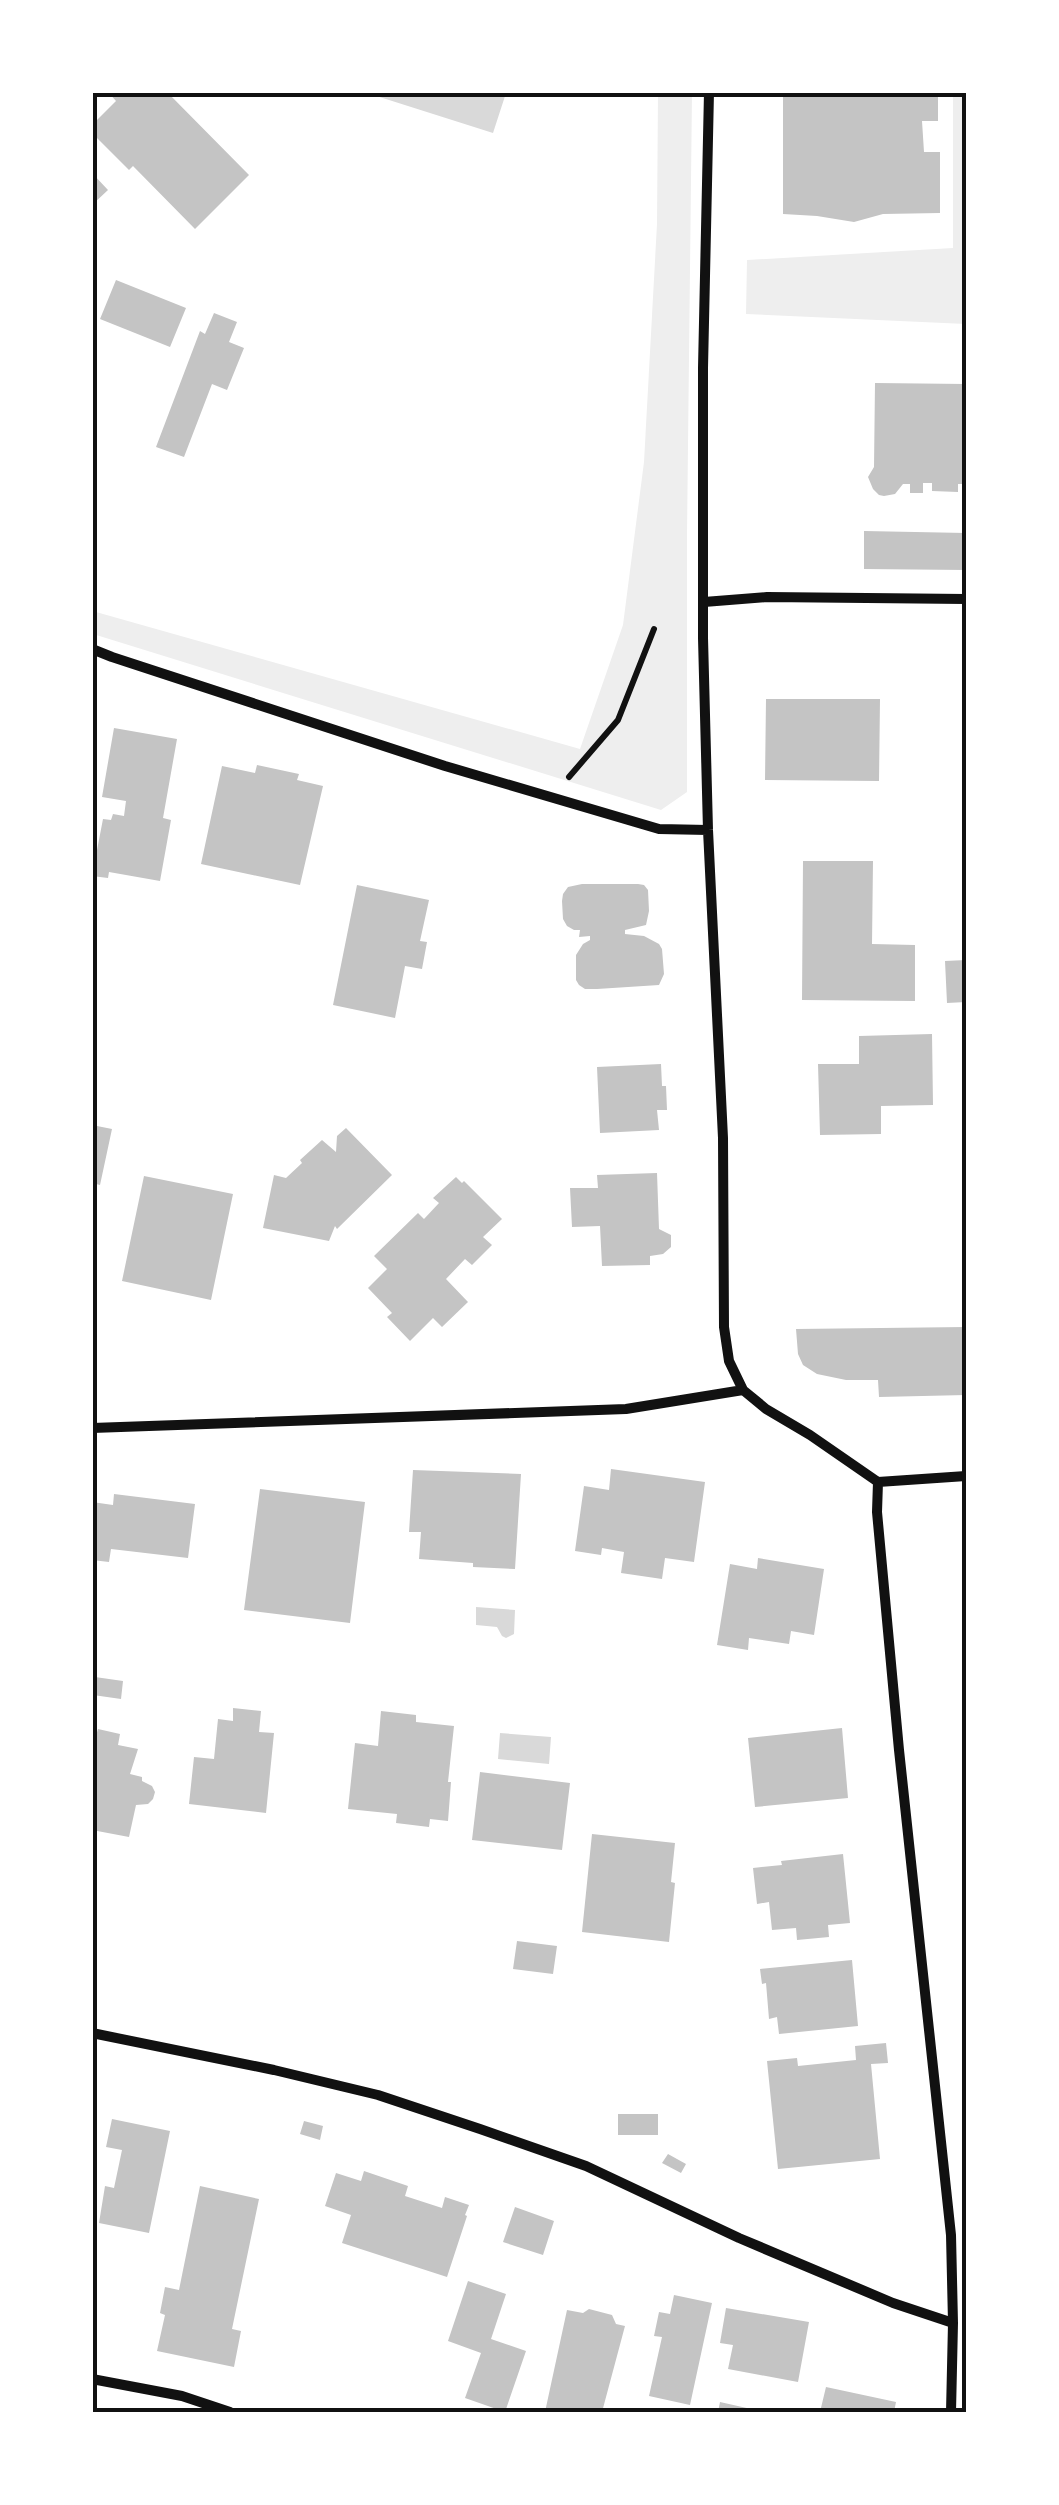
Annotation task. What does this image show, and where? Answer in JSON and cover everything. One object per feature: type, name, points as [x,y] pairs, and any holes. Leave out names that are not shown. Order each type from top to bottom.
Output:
[{"type":"street","points":[[709,92],[702,368],[704,602],[708,830],[723,1138],[724,1327],[728,1361],[742,1390],[878,1482],[966,1476]]},
{"type":"street","points":[[704,602],[767,598],[966,599]]},
{"type":"street","points":[[92,649],[445,766],[659,829],[708,830]]},
{"type":"street","points":[[92,1428],[626,1409],[742,1390]]},
{"type":"street","points":[[878,1482],[877,1512],[900,1750],[951,2236],[951,2412]]},
{"type":"street","points":[[92,2033],[378,2094],[586,2166],[756,2246],[893,2303],[953,2322]]},
{"type":"street","points":[[92,2380],[182,2396],[230,2412]]},
{"type":"path","points":[[552,797],[618,720],[654,629]]},
{"type":"shaded area","points":[[367,93],[506,93],[493,133]]},
{"type":"shaded area","points":[[658,93],[692,93],[687,792],[661,810],[93,634],[96,612],[580,749],[623,625],[644,462],[657,224]]},
{"type":"shaded area","points":[[953,93],[966,93],[966,324],[746,314],[747,260],[953,248]]},
{"type":"shaded area","points":[[476,1607],[515,1610],[514,1634],[506,1638],[497,1627],[476,1625]]},
{"type":"shaded area","points":[[500,1733],[551,1737],[549,1764],[498,1759]]},
{"type":"building","points":[[108,92],[167,92],[249,175],[195,229],[133,166],[129,170],[92,133],[92,125],[116,101]]},
{"type":"building","points":[[783,92],[938,92],[938,121],[922,121],[924,152],[940,152],[940,213],[883,214],[854,222],[783,214]]},
{"type":"building","points":[[92,173],[108,190],[92,205]]},
{"type":"building","points":[[116,280],[186,308],[170,347],[100,319]]},
{"type":"building","points":[[214,313],[237,322],[229,342],[244,348],[227,390],[212,384],[184,457],[156,447],[200,331],[205,334]]},
{"type":"building","points":[[875,383],[966,384],[966,484],[958,484],[958,492],[932,491],[932,483],[923,483],[923,493],[910,493],[910,484],[884,496],[873,489],[868,477],[874,467]]},
{"type":"building","points":[[864,531],[966,533],[966,570],[864,569]]},
{"type":"building","points":[[766,699],[880,699],[879,781],[765,780]]},
{"type":"building","points":[[114,728],[177,739],[163,818],[171,820],[160,881],[109,872],[108,878],[92,876],[103,819],[111,820],[113,814],[124,816],[126,801],[102,797]]},
{"type":"building","points":[[257,765],[299,774],[297,780],[323,786],[300,885],[201,864],[222,766],[255,773]]},
{"type":"building","points":[[803,861],[873,861],[872,944],[915,945],[915,1001],[802,1000]]},
{"type":"building","points":[[638,884],[648,890],[646,925],[625,930],[625,934],[644,936],[659,944],[664,974],[659,985],[585,989],[579,985],[576,955],[590,936],[579,937],[580,930],[567,926],[562,901],[568,887]]},
{"type":"building","points":[[357,885],[429,900],[420,941],[427,942],[422,969],[405,966],[395,1018],[333,1005]]},
{"type":"building","points":[[966,960],[966,1002],[947,1003],[945,961]]},
{"type":"building","points":[[932,1034],[933,1105],[881,1106],[881,1134],[820,1135],[818,1064],[859,1064],[859,1036]]},
{"type":"building","points":[[661,1064],[667,1110],[657,1110],[659,1130],[600,1133],[597,1067]]},
{"type":"building","points":[[92,1125],[112,1129],[100,1185],[92,1183]]},
{"type":"building","points":[[346,1128],[392,1175],[337,1229],[335,1226],[329,1241],[263,1228],[274,1175],[286,1178],[322,1140],[336,1152],[337,1136]]},
{"type":"building","points":[[657,1173],[659,1229],[671,1235],[671,1247],[663,1254],[650,1256],[650,1265],[602,1266],[600,1226],[572,1227],[570,1188],[598,1188],[597,1175]]},
{"type":"building","points":[[144,1176],[233,1194],[211,1300],[122,1281]]},
{"type":"building","points":[[456,1177],[502,1219],[483,1237],[492,1245],[472,1265],[465,1259],[446,1279],[468,1302],[442,1327],[433,1318],[410,1341],[387,1317],[392,1313],[368,1288],[387,1269],[374,1256],[418,1213],[424,1219],[439,1203],[433,1198]]},
{"type":"building","points":[[966,1327],[966,1395],[879,1397],[878,1380],[846,1380],[817,1374],[803,1365],[798,1354],[796,1329]]},
{"type":"building","points":[[611,1469],[705,1482],[694,1562],[665,1558],[662,1579],[621,1573],[624,1552],[602,1548],[601,1555],[575,1551],[584,1486],[609,1490]]},
{"type":"building","points":[[413,1470],[521,1474],[515,1569],[419,1559],[421,1532],[409,1532]]},
{"type":"building","points":[[260,1489],[365,1502],[350,1623],[244,1610]]},
{"type":"building","points":[[114,1494],[195,1504],[188,1558],[111,1549],[109,1562],[92,1560],[92,1502],[113,1505]]},
{"type":"building","points":[[758,1558],[824,1569],[814,1635],[791,1631],[789,1644],[749,1638],[748,1650],[717,1645],[730,1564],[757,1569]]},
{"type":"building","points":[[95,1677],[123,1681],[121,1699],[93,1695]]},
{"type":"building","points":[[233,1708],[261,1711],[259,1732],[274,1733],[266,1813],[189,1804],[194,1757],[214,1759],[218,1719],[233,1721]]},
{"type":"building","points":[[381,1711],[416,1715],[416,1722],[454,1726],[448,1821],[430,1819],[429,1827],[396,1823],[397,1814],[348,1809],[355,1743],[378,1746]]},
{"type":"building","points":[[842,1728],[848,1798],[755,1807],[748,1738]]},
{"type":"building","points":[[98,1729],[120,1734],[118,1745],[138,1749],[130,1774],[142,1777],[155,1792],[148,1804],[136,1805],[129,1837],[92,1830],[92,1739]]},
{"type":"building","points":[[480,1772],[570,1783],[562,1850],[472,1840]]},
{"type":"building","points":[[592,1834],[675,1843],[669,1942],[582,1932]]},
{"type":"building","points":[[843,1854],[850,1923],[828,1925],[829,1937],[797,1940],[796,1928],[772,1930],[769,1902],[757,1904],[753,1868]]},
{"type":"building","points":[[517,1941],[557,1946],[553,1974],[513,1969]]},
{"type":"building","points":[[852,1960],[858,2026],[779,2034],[777,2017],[769,2019],[766,1983],[762,1984],[760,1969]]},
{"type":"building","points":[[886,2043],[888,2063],[871,2064],[880,2159],[778,2169],[767,2061],[797,2058],[798,2066],[856,2060],[855,2046]]},
{"type":"building","points":[[618,2114],[658,2114],[658,2135],[618,2135]]},
{"type":"building","points":[[112,2119],[170,2131],[149,2233],[99,2223],[105,2186],[114,2188],[122,2150],[106,2147]]},
{"type":"building","points":[[304,2121],[323,2126],[320,2140],[300,2134]]},
{"type":"building","points":[[668,2154],[686,2164],[681,2173],[662,2163]]},
{"type":"building","points":[[364,2171],[408,2186],[405,2196],[442,2208],[445,2197],[469,2205],[447,2277],[342,2243],[351,2215],[325,2206],[336,2173],[361,2181]]},
{"type":"building","points":[[200,2186],[259,2199],[232,2329],[241,2331],[234,2367],[157,2351],[165,2315],[160,2313],[165,2287],[179,2290]]},
{"type":"building","points":[[515,2207],[554,2221],[543,2255],[503,2242]]},
{"type":"building","points":[[468,2281],[506,2294],[491,2339],[526,2351],[505,2412],[465,2398],[481,2353],[448,2341]]},
{"type":"building","points":[[674,2295],[712,2303],[690,2405],[649,2396],[662,2337],[654,2336],[659,2312],[670,2314]]},
{"type":"building","points":[[726,2308],[809,2322],[798,2382],[728,2369],[733,2345],[720,2343]]},
{"type":"building","points":[[589,2309],[612,2315],[616,2324],[625,2326],[602,2412],[545,2412],[567,2310],[583,2313]]},
{"type":"building","points":[[826,2387],[896,2402],[894,2412],[820,2412]]},
{"type":"building","points":[[720,2402],[760,2411],[760,2412],[718,2412]]}]
